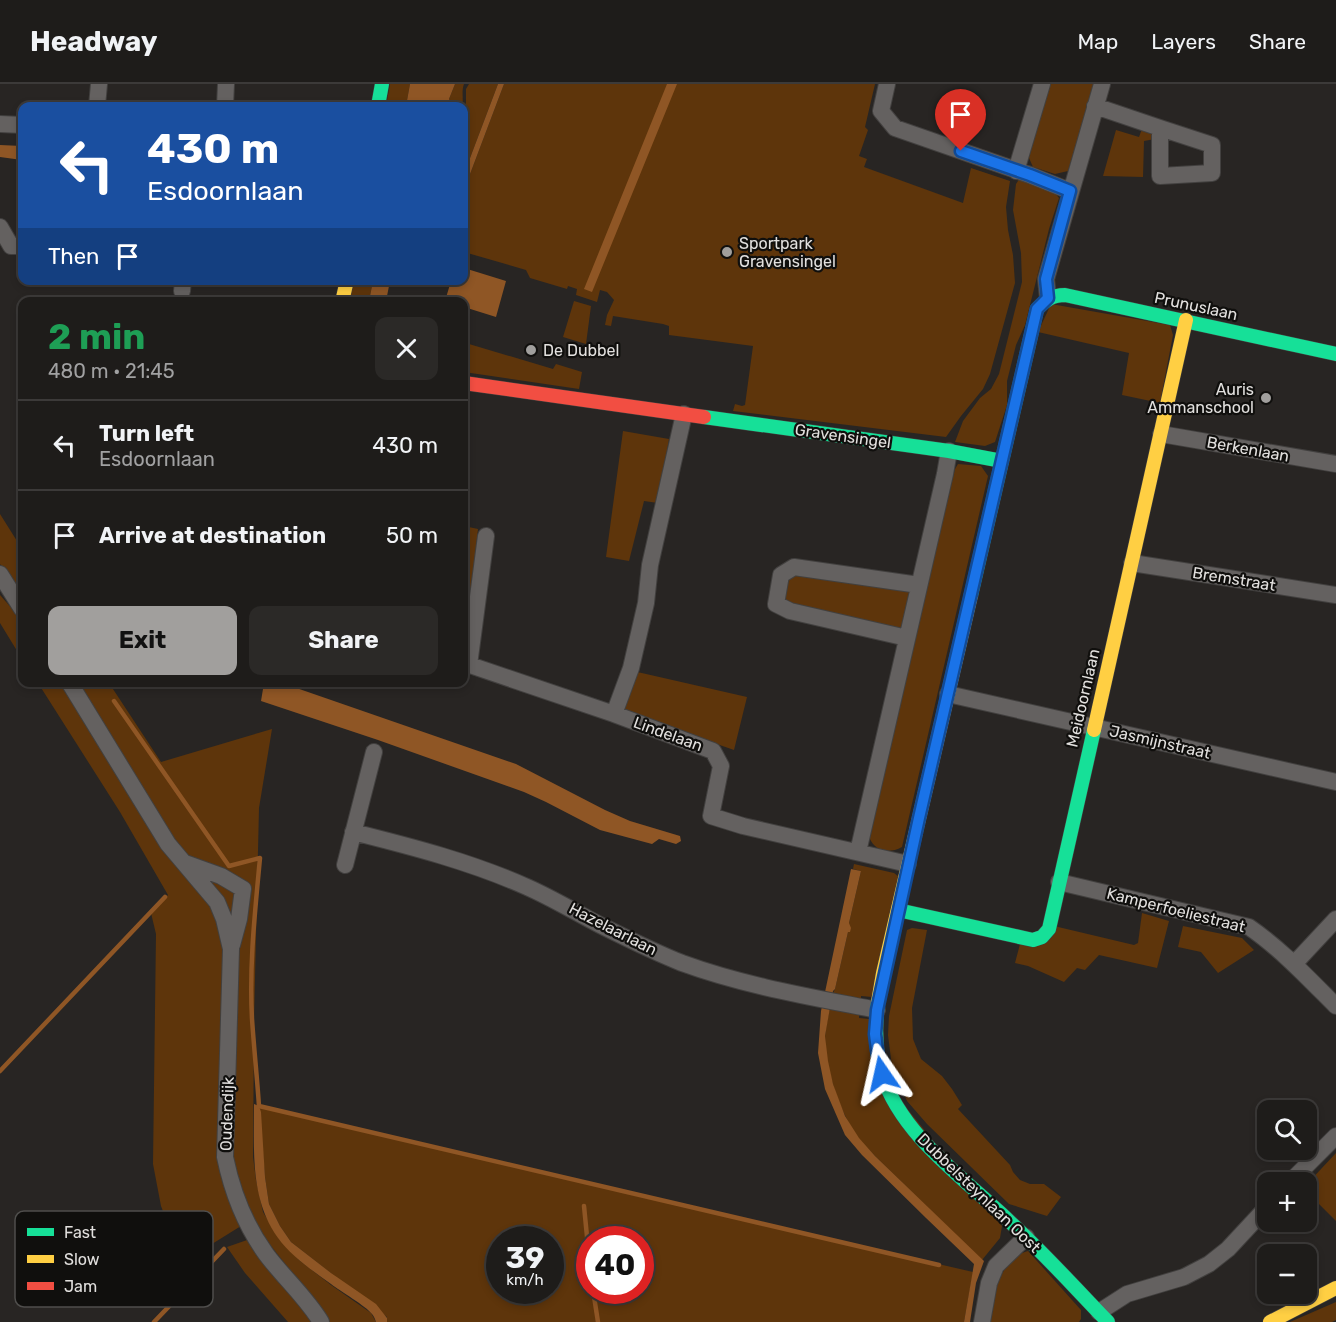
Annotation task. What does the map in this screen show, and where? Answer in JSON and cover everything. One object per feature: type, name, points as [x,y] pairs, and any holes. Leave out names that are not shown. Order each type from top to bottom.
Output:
[{"type":"street","points":[[97,102],[99,84]]},
{"type":"street","points":[[225,102],[226,84]]},
{"type":"street","points":[[379,102],[382,84]]},
{"type":"street","points":[[887,84],[881,111],[895,128],[1070,191]]},
{"type":"street","points":[[1016,171],[1042,84]]},
{"type":"street","name":"Dubbelsteynlaan Oost","points":[[1102,84],[1046,279],[1048,298],[1037,309],[908,864],[877,1010],[875,1034],[882,1074],[906,1121],[925,1144],[1026,1237],[1103,1317]]},
{"type":"street","points":[[1095,106],[1160,128]]},
{"type":"street","points":[[0,124],[18,125]]},
{"type":"street","points":[[0,227],[11,246],[18,246]]},
{"type":"street","name":"Prunuslaan","points":[[1048,298],[1056,295],[1065,296],[1186,320],[1336,354]]},
{"type":"street","name":"Meidoornlaan","points":[[898,910],[1033,940],[1042,937],[1049,929],[1186,320]]},
{"type":"street","name":"Gravensingel","points":[[468,384],[949,451],[1002,461]]},
{"type":"street","points":[[614,714],[631,668],[646,603],[650,565],[684,414]]},
{"type":"street","name":"Berkenlaan","points":[[1161,434],[1336,464]]},
{"type":"street","points":[[858,852],[949,451]]},
{"type":"street","name":"Lindelaan","points":[[468,651],[486,536]]},
{"type":"street","name":"Bremstraat","points":[[1132,563],[1336,595]]},
{"type":"street","points":[[907,638],[790,611],[776,604],[781,575],[794,567],[919,585]]},
{"type":"street","points":[[0,574],[18,603]]},
{"type":"street","name":"Lindelaan","points":[[468,665],[614,714],[713,751],[721,766],[711,816],[743,826],[908,864]]},
{"type":"street","name":"Oudendijk","points":[[72,687],[168,844],[217,902],[224,919],[231,949]]},
{"type":"street","name":"Jasmijnstraat","points":[[948,694],[1336,782]]},
{"type":"street","points":[[345,865],[374,752]]},
{"type":"street","name":"Hazelaarlaan","points":[[353,832],[492,872],[560,902],[599,924],[680,962],[724,978],[877,1010]]},
{"type":"street","name":"Oudendijk","points":[[184,863],[221,876],[243,889],[239,919],[231,949],[225,1157],[229,1178],[248,1225],[265,1253],[321,1322]]},
{"type":"street","name":"Kamperfoeliestraat","points":[[1059,882],[1249,927],[1294,964],[1336,1006]]},
{"type":"street","points":[[1294,964],[1336,919]]},
{"type":"street","points":[[1300,1172],[1336,1136]]},
{"type":"street","points":[[1103,1317],[1127,1294],[1184,1277],[1209,1264],[1228,1249],[1257,1218]]},
{"type":"street","points":[[982,1322],[989,1283],[996,1266],[1026,1237]]},
{"type":"street","points":[[1270,1322],[1336,1288]]},
{"type":"shaded area","points":[[390,84],[410,84],[407,102],[387,102]]},
{"type":"shaded area","points":[[410,84],[455,84],[449,99],[450,102],[407,102]]},
{"type":"shaded area","points":[[455,84],[464,84],[463,102],[450,102],[449,99]]},
{"type":"shaded area","points":[[469,84],[498,84],[468,163],[468,102],[466,102],[466,89]]},
{"type":"shaded area","points":[[498,84],[504,84],[468,179],[468,163]]},
{"type":"shaded area","name":"Sportpark Gravensingel","points":[[504,84],[875,84],[865,127],[868,130],[859,156],[867,159],[864,167],[963,203],[971,168],[1010,181],[1006,207],[1015,283],[990,374],[983,389],[946,437],[733,411],[735,404],[745,405],[753,346],[669,335],[669,326],[613,316],[611,326],[605,325],[614,300],[607,292],[600,290],[597,302],[576,295],[577,289],[568,286],[567,289],[530,278],[526,270],[468,253],[468,179]]},
{"type":"shaded area","points":[[667,84],[677,84],[592,292],[584,289]]},
{"type":"shaded area","points":[[1048,84],[1095,84],[1068,171],[1055,174],[1033,167],[1029,158]]},
{"type":"shaded area","points":[[1143,126],[1151,129],[1155,139],[1144,141],[1143,177],[1103,176],[1116,130],[1139,137]]},
{"type":"shaded area","points":[[0,145],[18,146],[18,159],[0,157]]},
{"type":"shaded area","points":[[1020,178],[1051,188],[1059,198],[1025,325],[1016,345],[1007,381],[1007,405],[995,442],[985,446],[955,442],[963,421],[980,398],[991,389],[999,374],[1022,282],[1021,253],[1013,210],[1016,184]]},
{"type":"shaded area","points":[[468,269],[506,281],[496,317],[468,308],[468,297],[446,297],[450,285],[468,285]]},
{"type":"shaded area","points":[[352,285],[372,285],[370,297],[350,297]]},
{"type":"shaded area","points":[[372,285],[389,285],[387,297],[370,297]]},
{"type":"shaded area","points":[[574,301],[591,306],[586,344],[563,337]]},
{"type":"shaded area","points":[[1051,304],[1170,325],[1173,335],[1160,403],[1122,395],[1129,353],[1038,332]]},
{"type":"shaded area","points":[[469,344],[553,369],[556,364],[582,372],[579,389],[468,373]]},
{"type":"shaded area","points":[[623,431],[669,439],[658,503],[644,501],[629,561],[606,557]]},
{"type":"shaded area","points":[[958,464],[981,466],[988,476],[902,847],[887,851],[875,846],[869,837],[923,602]]},
{"type":"shaded area","points":[[0,514],[18,543],[18,592],[0,564]]},
{"type":"shaded area","points":[[468,527],[478,529],[468,618]]},
{"type":"shaded area","points":[[793,573],[911,592],[901,631],[784,605],[785,585]]},
{"type":"shaded area","points":[[0,595],[18,615],[18,652],[0,623]]},
{"type":"shaded area","points":[[633,671],[747,697],[734,750],[622,711]]},
{"type":"shaded area","points":[[41,687],[66,687],[208,901],[217,921],[223,949],[223,1167],[228,1199],[241,1226],[213,1243],[213,1211],[163,1211],[161,1206],[153,1164],[156,934],[151,913],[168,895],[120,812]]},
{"type":"shaded area","points":[[81,687],[112,687],[161,762],[272,729],[259,808],[254,1021],[253,1157],[256,1180],[263,1212],[279,1239],[299,1260],[371,1313],[376,1322],[329,1322],[245,1213],[231,1152],[234,938]]},
{"type":"shaded area","points":[[263,687],[294,687],[516,764],[630,821],[680,836],[681,841],[676,844],[659,839],[652,844],[600,830],[524,792],[261,701]]},
{"type":"shaded area","points":[[854,864],[894,873],[899,877],[872,997],[861,996],[861,1001],[832,995],[848,932],[850,932],[849,923],[861,871],[853,869]]},
{"type":"shaded area","points":[[851,869],[861,871],[849,923],[851,928],[833,991],[825,1036],[833,1084],[845,1116],[859,1138],[984,1261],[976,1283],[970,1322],[964,1322],[974,1264],[862,1155],[845,1135],[825,1089],[818,1053],[821,1011]]},
{"type":"shaded area","points":[[1142,913],[1169,921],[1157,968],[1099,955],[1085,970],[1077,968],[1064,982],[1028,966],[1015,963],[1020,944],[1054,926],[1134,945],[1138,943]]},
{"type":"shaded area","points":[[1183,926],[1242,938],[1254,950],[1218,973],[1201,952],[1178,947]]},
{"type":"shaded area","points":[[912,928],[927,930],[912,1008],[913,1039],[921,1059],[942,1076],[962,1105],[958,1109],[1010,1165],[1020,1180],[1030,1184],[1044,1184],[1061,1197],[1047,1216],[1009,1204],[927,1124],[907,1101],[892,1067],[888,1035],[889,1016],[907,930]]},
{"type":"shaded area","points":[[830,1008],[859,1012],[859,1018],[869,1019],[871,1064],[1002,1226],[1000,1238],[982,1260],[875,1156],[852,1128],[840,1104],[828,1062],[825,1036]]},
{"type":"shaded area","points":[[254,1104],[259,1106],[261,1112],[269,1204],[280,1226],[291,1242],[376,1304],[387,1318],[387,1322],[376,1322],[369,1311],[303,1263],[278,1238],[262,1207],[258,1191],[254,1157]]},
{"type":"shaded area","points":[[259,1106],[973,1272],[964,1322],[387,1322],[387,1317],[291,1242],[269,1204]]},
{"type":"shaded area","points":[[1336,1153],[1336,1221],[1317,1202],[1317,1173]]},
{"type":"shaded area","points":[[250,1239],[316,1322],[288,1322],[245,1273],[227,1247]]},
{"type":"shaded area","points":[[1028,1251],[1081,1310],[1079,1322],[990,1322],[998,1281],[1010,1262]]},
{"type":"shaded area","points":[[1336,1302],[1336,1320],[1332,1322],[1290,1322]]},
{"type":"waterway","points":[[114,701],[229,866],[260,858],[251,979],[259,1106],[939,1265]]},
{"type":"waterway","points":[[0,1071],[165,897]]},
{"type":"waterway","points":[[584,1206],[586,1226]]},
{"type":"waterway","points":[[213,1260],[224,1249]]},
{"type":"waterway","points":[[595,1304],[598,1322]]},
{"type":"waterway","points":[[154,1322],[168,1307]]},
{"type":"traffic: fast","points":[[379,102],[382,84]]},
{"type":"traffic: fast","points":[[971,595],[1037,309],[1046,301],[1065,295],[1336,354]]},
{"type":"traffic: fast","points":[[704,417],[949,451],[1002,461]]},
{"type":"traffic: fast","points":[[898,910],[1033,940],[1042,937],[1049,929],[1094,730]]},
{"type":"traffic: fast","points":[[878,1002],[876,1038],[882,1074],[891,1096],[904,1117],[936,1155],[1022,1233],[1108,1322]]},
{"type":"traffic: slow","points":[[343,297],[346,285]]},
{"type":"traffic: slow","points":[[1094,730],[1186,320]]},
{"type":"traffic: slow","points":[[878,1002],[971,595]]},
{"type":"traffic: slow","points":[[1270,1322],[1336,1288]]},
{"type":"traffic: jam","points":[[468,384],[704,417]]},
{"type":"place","name":"Sportpark Gravensingel","points":[[727,252]]},
{"type":"place","name":"De Dubbel","points":[[531,350]]},
{"type":"place","name":"Auris Ammanschool","points":[[1266,398]]},
{"type":"route","points":[[882,1074],[875,1034],[883,978],[1011,418],[1037,309],[1048,298],[1046,279],[1070,191],[961,151]]}]
